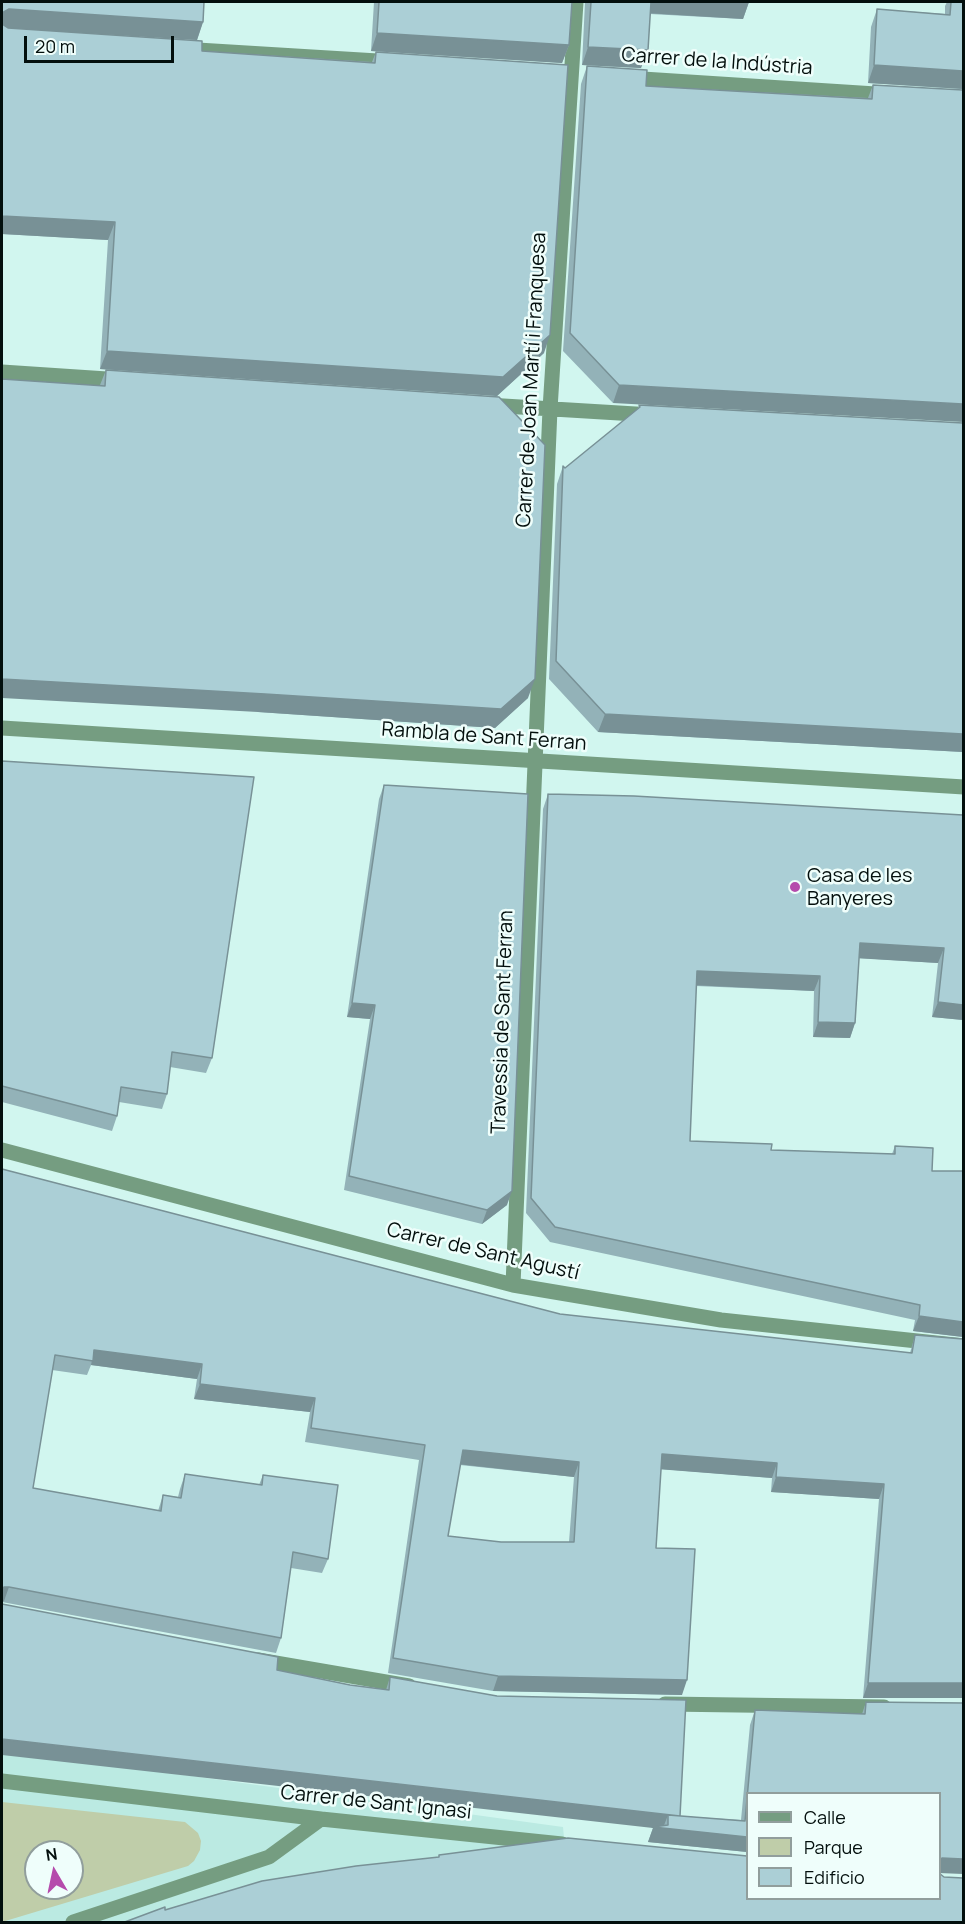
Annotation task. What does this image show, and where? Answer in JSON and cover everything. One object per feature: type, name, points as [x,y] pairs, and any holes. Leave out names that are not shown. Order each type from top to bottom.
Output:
[{"type":"street","name":"Carrer de Joan Martí i Franquesa","points":[[534,761],[550,409],[576,2]]},
{"type":"street","points":[[168,48],[406,63]]},
{"type":"street","name":"Carrer de la Indústria","points":[[608,76],[904,96]]},
{"type":"street","points":[[2,372],[133,381]]},
{"type":"street","points":[[466,403],[668,416]]},
{"type":"street","name":"Rambla de Sant Ferran","points":[[2,728],[963,787]]},
{"type":"street","name":"Travessia de Sant Ferran","points":[[513,1285],[534,761]]},
{"type":"street","name":"Carrer de Sant Agustí","points":[[2,1150],[513,1285],[721,1320],[963,1346]]},
{"type":"street","points":[[241,1656],[423,1689]]},
{"type":"street","points":[[654,1704],[896,1707]]},
{"type":"street","name":"Carrer de Sant Ignasi","points":[[2,1781],[321,1819],[582,1846]]},
{"type":"street","points":[[74,1923],[269,1857],[321,1819]]},
{"type":"shaded area","points":[[2,1750],[563,1827],[572,1922],[2,1922]]},
{"type":"green space","points":[[2,1802],[185,1822],[198,1833],[201,1841],[200,1850],[188,1866],[84,1897],[84,1840],[24,1840],[24,1900],[75,1900],[2,1922]]},
{"type":"building","points":[[2,2],[204,2],[203,22],[9,9],[2,13]]},
{"type":"building","points":[[379,2],[572,2],[569,45],[377,33]]},
{"type":"building","points":[[591,2],[651,2],[648,50],[588,47]]},
{"type":"building","points":[[951,2],[963,2],[963,71],[874,65],[877,9],[950,15]]},
{"type":"building","points":[[2,24],[8,28],[202,41],[202,51],[375,63],[376,52],[568,65],[550,335],[503,377],[107,351],[115,222],[2,216]]},
{"type":"building","points":[[587,66],[647,70],[646,86],[872,99],[873,85],[963,90],[963,404],[619,385],[570,333]]},
{"type":"building","points":[[106,370],[499,397],[545,445],[535,679],[501,709],[2,679],[2,379],[105,386]]},
{"type":"building","points":[[639,405],[963,423],[963,734],[605,714],[556,661],[563,466],[565,468],[640,407]]},
{"type":"building","points":[[2,761],[254,777],[212,1058],[172,1052],[167,1094],[121,1087],[117,1116],[2,1086]]},
{"type":"building","points":[[384,785],[528,794],[512,1191],[487,1210],[349,1176],[375,1005],[352,1003]]},
{"type":"building","points":[[548,794],[634,796],[963,815],[963,1005],[938,1002],[944,948],[860,943],[855,1023],[818,1022],[820,976],[697,971],[690,1141],[772,1144],[771,1150],[895,1154],[895,1146],[933,1148],[932,1171],[963,1171],[963,1322],[919,1316],[920,1305],[555,1227],[531,1198]]},
{"type":"building","points":[[2,1169],[560,1314],[912,1353],[915,1335],[963,1339],[963,1683],[868,1683],[884,1484],[776,1477],[777,1463],[662,1454],[656,1548],[695,1549],[687,1680],[498,1676],[393,1658],[425,1445],[311,1428],[315,1398],[200,1384],[202,1364],[94,1350],[93,1361],[55,1355],[33,1488],[161,1511],[163,1495],[181,1498],[185,1474],[262,1485],[263,1475],[338,1485],[328,1559],[293,1552],[281,1638],[9,1587],[4,1587],[2,1590]],"holes":[[[463,1450],[579,1462],[574,1542],[501,1542],[448,1536]]]},
{"type":"building","points":[[2,1604],[278,1657],[277,1670],[350,1685],[389,1690],[390,1677],[497,1696],[686,1700],[680,1816],[2,1739]]},
{"type":"building","points":[[866,1702],[963,1703],[963,1859],[942,1858],[941,1792],[747,1792],[755,1710],[865,1714]]},
{"type":"building","points":[[746,1810],[746,1837],[653,1827],[668,1825],[668,1815],[745,1821]]},
{"type":"building","points":[[568,1838],[746,1856],[746,1900],[941,1900],[941,1875],[944,1877],[963,1878],[963,1923],[122,1923],[165,1907],[165,1910],[262,1881],[356,1866],[439,1857],[439,1855]]},
{"type":"place","name":"Casa de les Banyeres","points":[[795,887]]}]
